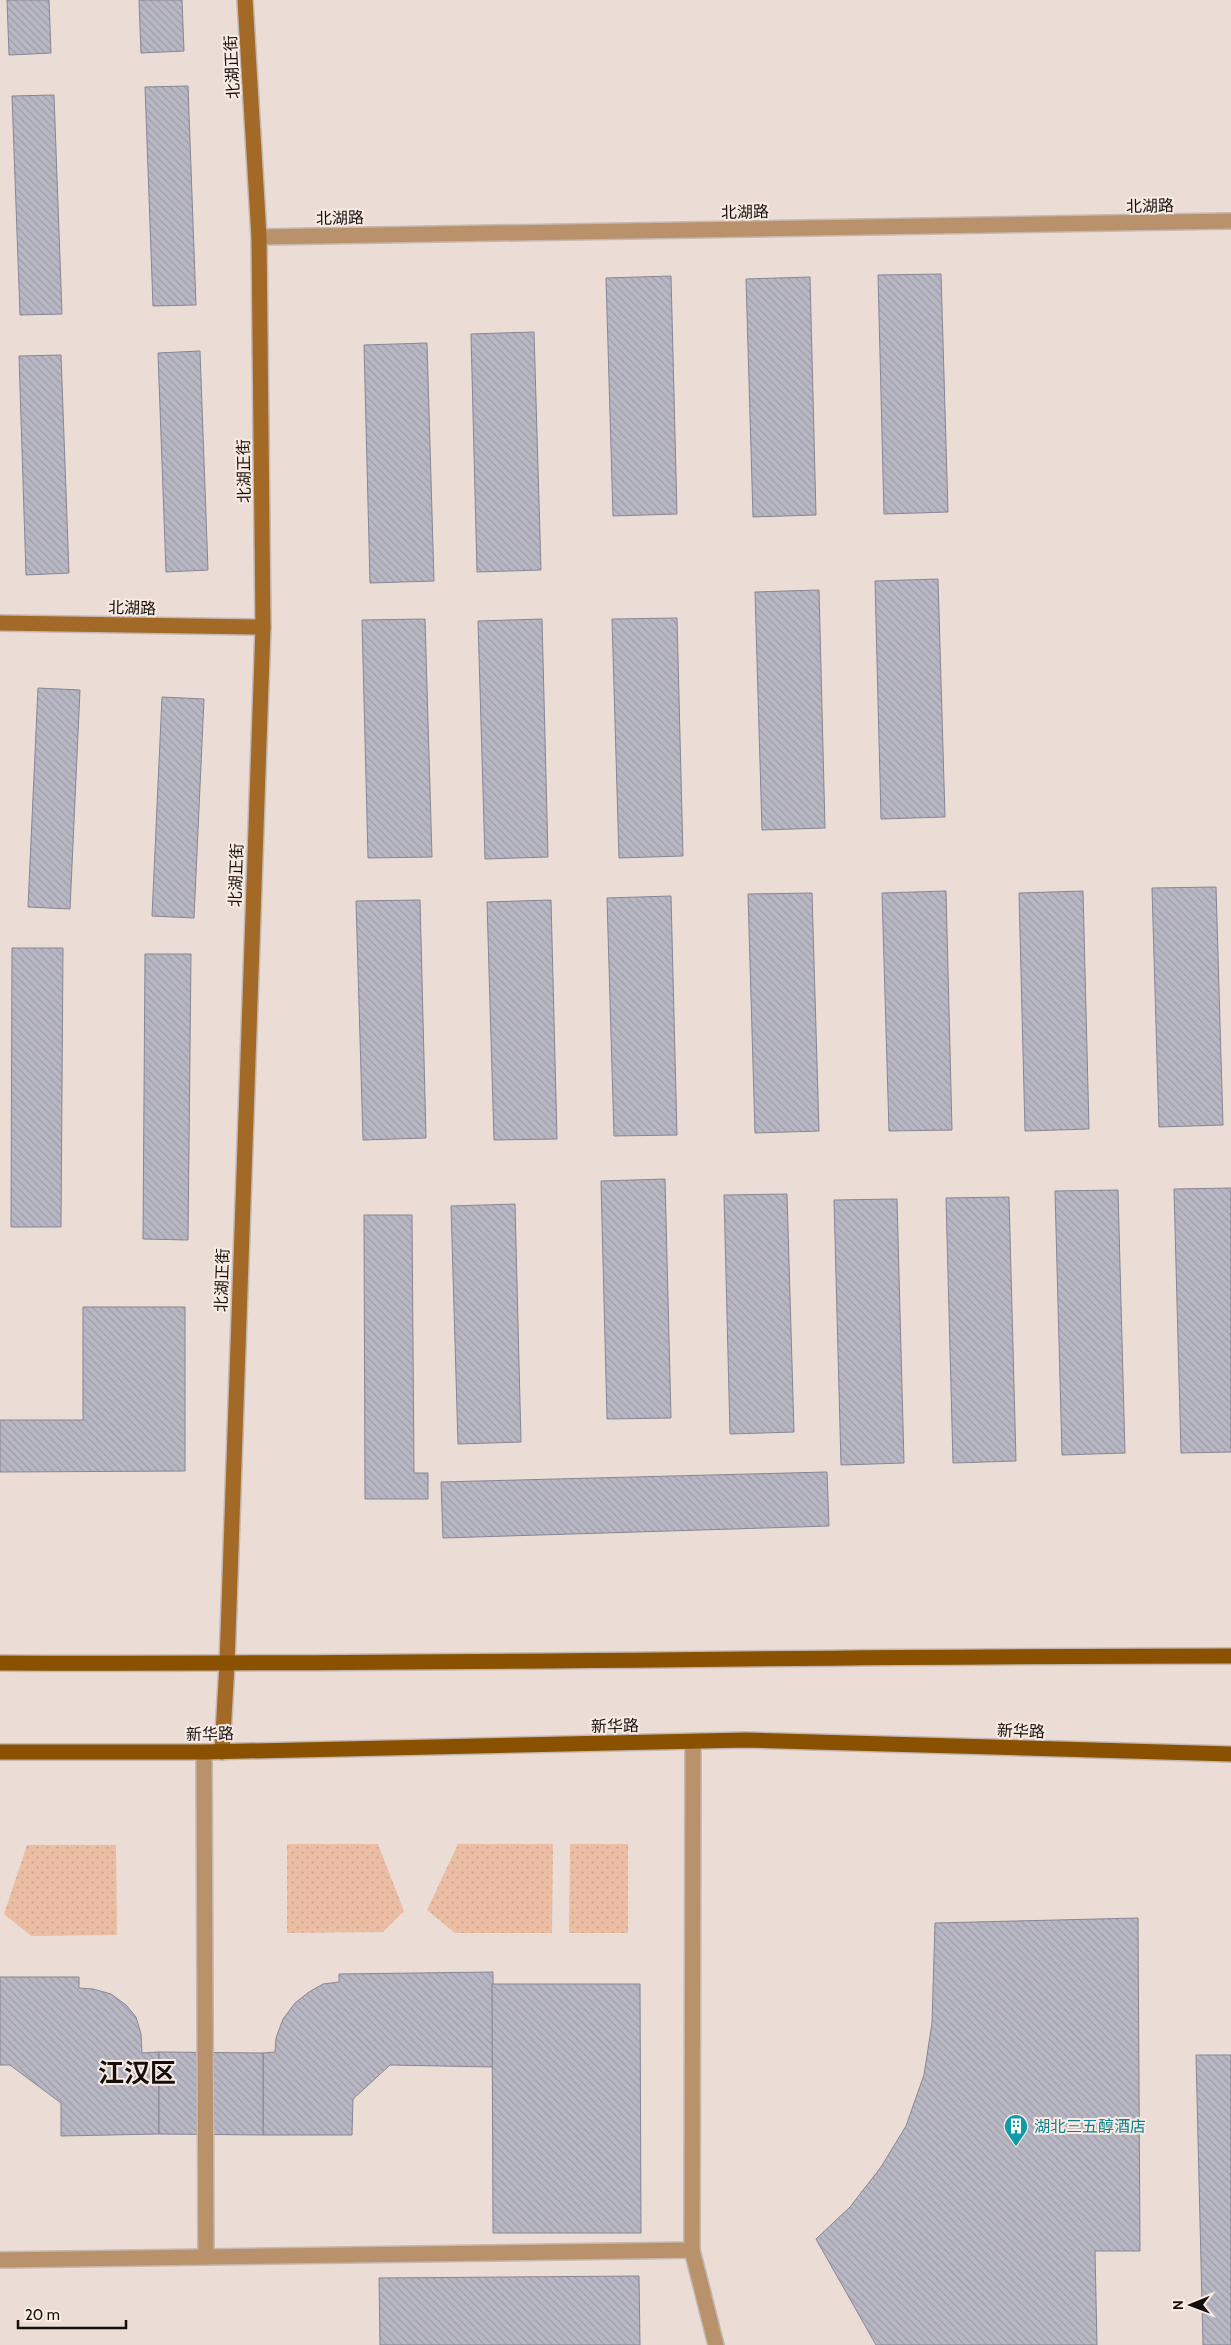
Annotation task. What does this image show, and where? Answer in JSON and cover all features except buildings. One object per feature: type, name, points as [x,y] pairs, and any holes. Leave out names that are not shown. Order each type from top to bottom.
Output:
[{"type":"main road","points":[[0,1663],[227,1664],[890,1656],[1231,1656]]},
{"type":"main road","name":"新华路","points":[[0,1752],[222,1752],[746,1740],[1231,1754]]},
{"type":"street","name":"北湖正街","points":[[222,1752],[227,1664],[262,627],[259,237],[245,0]]},
{"type":"street","name":"北湖路","points":[[259,237],[1231,220]]},
{"type":"street","name":"北湖路","points":[[0,624],[262,627]]},
{"type":"street","points":[[692,1742],[692,2250],[716,2345]]},
{"type":"street","points":[[204,1752],[206,2257]]},
{"type":"street","points":[[0,2260],[692,2250]]},
{"type":"shaded area","points":[[287,1844],[378,1844],[404,1911],[383,1932],[287,1933]]},
{"type":"shaded area","points":[[458,1844],[553,1844],[552,1933],[455,1933],[427,1910]]},
{"type":"shaded area","points":[[570,1844],[628,1844],[628,1933],[569,1933]]},
{"type":"shaded area","points":[[27,1845],[116,1845],[117,1935],[31,1936],[4,1914]]},
{"type":"place","name":"湖北三五醇酒店","points":[[1016,2147]]},
{"type":"district","name":"江汉区","points":[[137,2073]]}]
